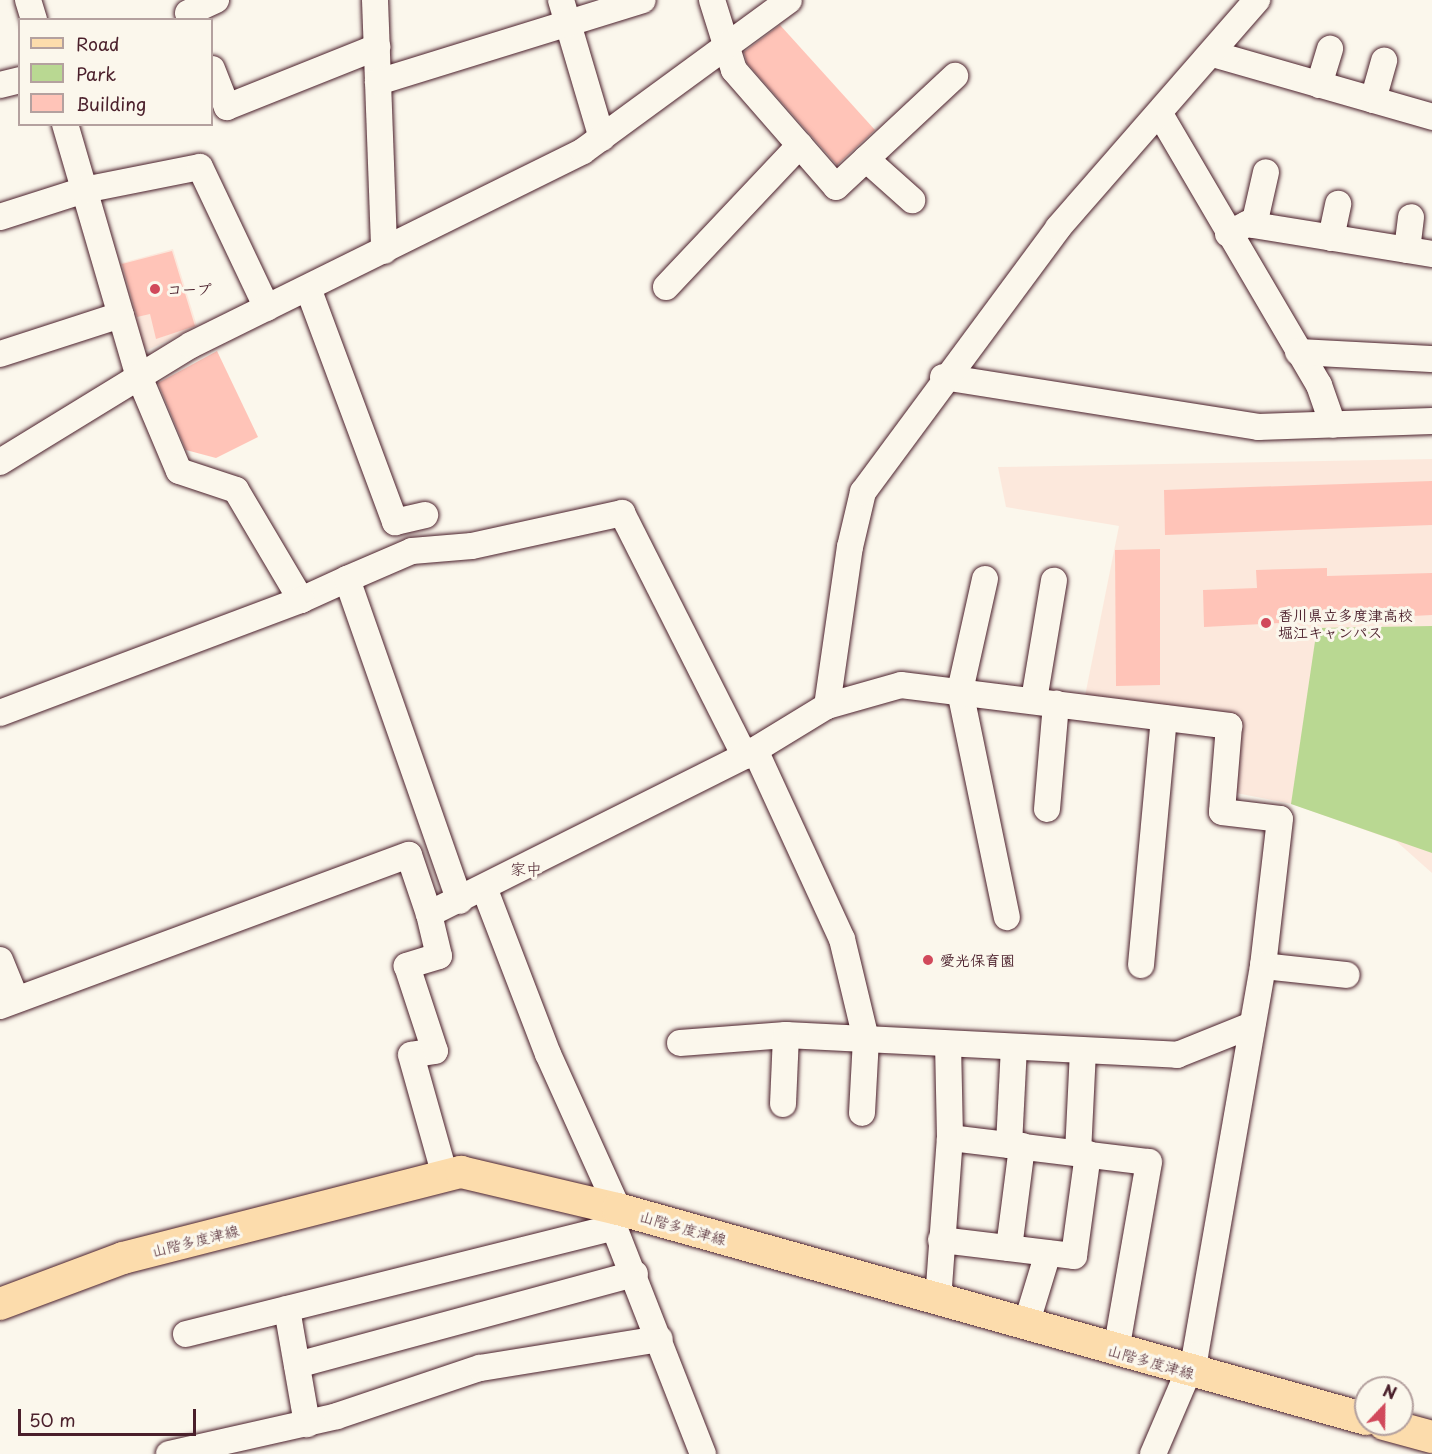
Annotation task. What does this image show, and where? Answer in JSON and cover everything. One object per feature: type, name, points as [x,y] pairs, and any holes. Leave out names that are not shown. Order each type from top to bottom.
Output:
[{"type":"main road","name":"山階多度津線","points":[[0,1304],[123,1258],[461,1172],[509,1180],[616,1218],[938,1300],[1186,1371],[1354,1416]]},
{"type":"main road","points":[[1414,1432],[1432,1437]]},
{"type":"street","points":[[28,0],[33,18]]},
{"type":"street","points":[[184,17],[216,0]]},
{"type":"street","points":[[375,0],[384,251]]},
{"type":"street","points":[[378,82],[564,12],[643,0]]},
{"type":"street","points":[[712,0],[734,70],[836,187],[956,76]]},
{"type":"street","points":[[0,462],[138,374],[384,251],[602,138],[727,50],[789,0]]},
{"type":"street","points":[[827,706],[849,547],[863,492],[943,377],[1058,228],[1213,54],[1257,0]]},
{"type":"street","points":[[564,12],[602,138]]},
{"type":"street","points":[[213,72],[227,107],[377,47]]},
{"type":"street","points":[[1319,85],[1330,49]]},
{"type":"street","points":[[1213,54],[1432,117]]},
{"type":"street","points":[[1373,100],[1384,61]]},
{"type":"street","points":[[0,85],[18,80]]},
{"type":"street","points":[[1160,114],[1228,234],[1319,385],[1333,425]]},
{"type":"street","points":[[66,126],[138,374],[179,471],[236,490],[301,600]]},
{"type":"street","points":[[666,287],[800,145]]},
{"type":"street","points":[[866,159],[912,200]]},
{"type":"street","points":[[0,217],[84,190],[200,167],[267,308]]},
{"type":"street","points":[[1254,225],[1266,172]]},
{"type":"street","points":[[1331,238],[1338,204]]},
{"type":"street","points":[[1407,250],[1411,217]]},
{"type":"street","points":[[1228,234],[1254,225],[1432,255]]},
{"type":"street","points":[[308,288],[394,522],[425,515]]},
{"type":"street","points":[[0,354],[121,315]]},
{"type":"street","points":[[1298,352],[1432,359]]},
{"type":"street","points":[[943,377],[1258,427],[1432,421]]},
{"type":"street","points":[[0,713],[301,600],[411,551],[472,546],[622,513],[750,753],[842,939],[866,1039],[862,1113]]},
{"type":"street","points":[[347,579],[460,901]]},
{"type":"street","points":[[985,579],[960,691],[1007,917]]},
{"type":"street","points":[[1047,809],[1045,701],[1053,581]]},
{"type":"street","points":[[429,914],[485,890],[750,753],[827,706],[901,685],[1045,701],[1229,726],[1222,812],[1280,819],[1263,966],[1195,1356],[1186,1371],[1153,1454]]},
{"type":"street","points":[[1141,965],[1164,718]]},
{"type":"street","points":[[0,960],[8,1003],[409,855],[429,914],[439,956],[407,966],[435,1051],[411,1055],[445,1176]]},
{"type":"street","points":[[485,890],[548,1054],[616,1218],[703,1454]]},
{"type":"street","points":[[1263,966],[1347,975]]},
{"type":"street","points":[[680,1043],[786,1035],[1177,1055],[1252,1025]]},
{"type":"street","points":[[783,1104],[786,1035]]},
{"type":"street","points":[[938,1300],[950,1138],[948,1044]]},
{"type":"street","points":[[1009,1248],[1015,1146],[1014,1047]]},
{"type":"street","points":[[941,1240],[1074,1256],[1083,1154],[1083,1051]]},
{"type":"street","points":[[950,1138],[1149,1162],[1116,1351]]},
{"type":"street","points":[[186,1334],[287,1309],[616,1218]]},
{"type":"street","points":[[1026,1325],[1048,1253]]},
{"type":"street","points":[[297,1365],[635,1274]]},
{"type":"street","points":[[287,1309],[307,1424]]},
{"type":"street","points":[[169,1454],[307,1424],[480,1368],[660,1339]]},
{"type":"shaded area","name":"コープ","points":[[173,249],[197,326],[148,350],[140,343],[114,265]]},
{"type":"shaded area","name":"香川県立多度津高校 堀江キャンパス","points":[[1432,459],[1432,873],[1396,841],[1292,804],[1231,792],[1239,717],[1085,696],[1119,526],[1006,507],[998,467]]},
{"type":"green space","points":[[1432,626],[1432,853],[1291,804],[1317,628]]},
{"type":"building","points":[[780,25],[875,130],[837,165],[747,63],[744,52]]},
{"type":"building","name":"コープ","points":[[172,251],[195,326],[156,339],[150,314],[137,317],[122,264]]},
{"type":"building","points":[[217,351],[258,437],[216,458],[186,450],[158,383]]},
{"type":"building","points":[[1432,481],[1432,525],[1165,535],[1164,490]]},
{"type":"building","points":[[1160,549],[1160,685],[1116,686],[1115,550]]},
{"type":"building","points":[[1327,568],[1327,576],[1432,573],[1432,615],[1204,627],[1203,590],[1257,588],[1256,570]]},
{"type":"place","name":"コープ","points":[[155,289]]},
{"type":"place","name":"香川県立多度津高校 堀江キャンパス","points":[[1266,623]]},
{"type":"place","name":"愛光保育園","points":[[928,960]]},
{"type":"district","name":"家中","points":[[526,868]]}]
